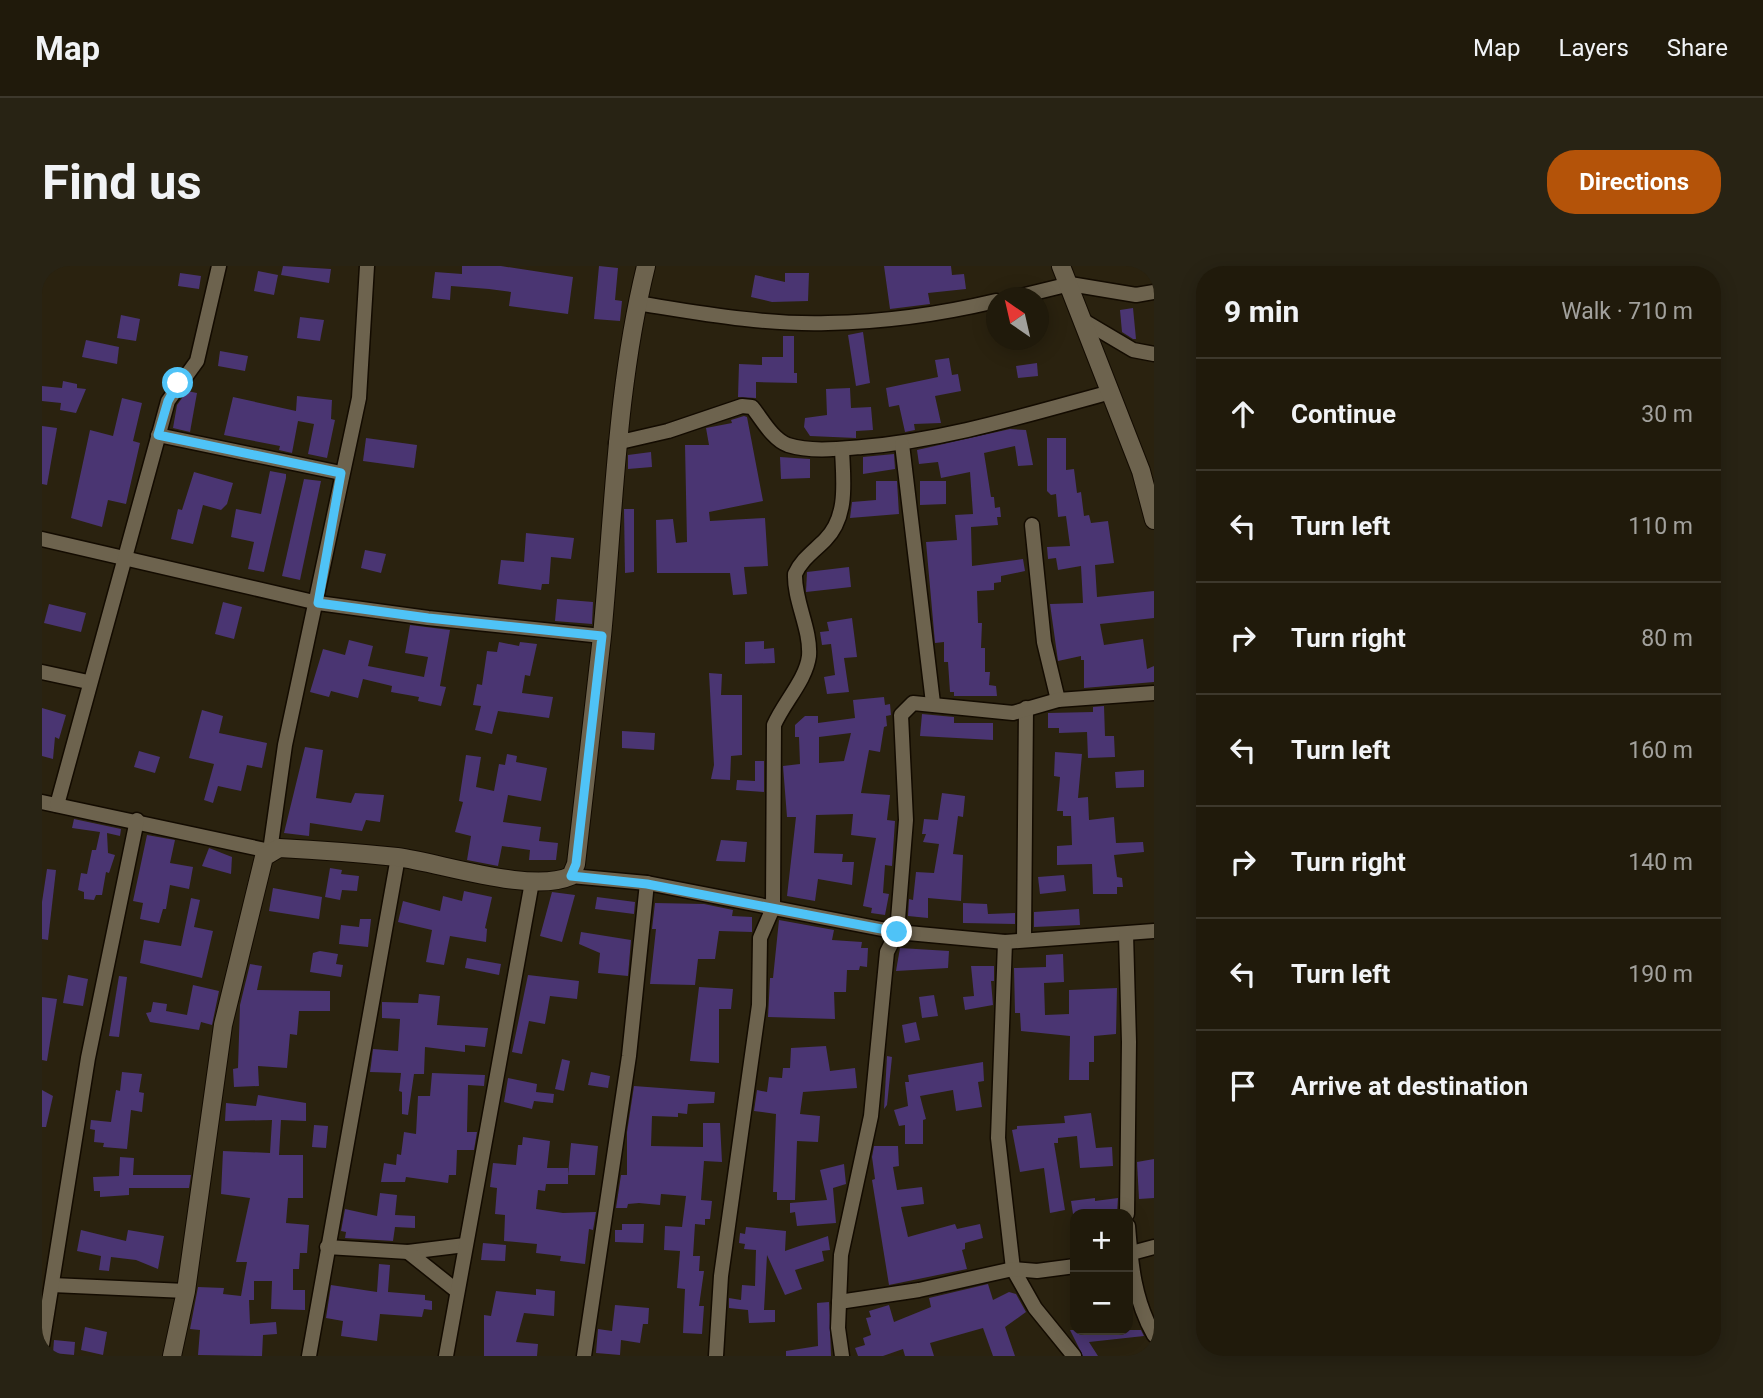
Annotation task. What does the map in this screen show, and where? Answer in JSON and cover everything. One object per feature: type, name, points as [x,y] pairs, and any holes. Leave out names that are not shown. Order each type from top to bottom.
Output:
[{"type":"street","points":[[219,266],[197,360],[168,401],[126,558],[49,803],[270,851],[288,848],[398,858],[532,882],[560,881],[571,876],[647,884],[897,932],[1005,942],[1154,931]]},
{"type":"street","points":[[172,1356],[186,1291],[223,1025],[259,866],[270,851],[285,745],[318,603],[341,473],[359,398],[367,266]]},
{"type":"street","points":[[571,876],[576,864],[602,636],[616,443],[637,303],[646,266]]},
{"type":"street","points":[[1061,266],[1141,471],[1154,520]]},
{"type":"street","points":[[1049,289],[1070,284],[1136,295],[1154,292]]},
{"type":"street","points":[[637,303],[746,319],[827,323],[938,315],[986,303]]},
{"type":"street","points":[[1084,321],[1133,350],[1154,354]]},
{"type":"street","points":[[616,443],[668,431],[741,406],[752,407],[776,438],[786,444],[806,448],[842,449],[902,444],[962,432],[1111,392]]},
{"type":"street","points":[[158,435],[341,473]]},
{"type":"street","points":[[902,444],[933,703]]},
{"type":"street","points":[[716,1356],[721,1276],[759,1005],[760,938],[772,908],[774,725],[783,703],[806,670],[809,654],[795,574],[809,553],[827,538],[844,504],[842,449]]},
{"type":"street","points":[[1032,525],[1044,642],[1058,700]]},
{"type":"street","points":[[42,539],[318,603],[428,618],[602,636]]},
{"type":"street","points":[[42,672],[88,682]]},
{"type":"street","points":[[842,1356],[838,1328],[841,1255],[871,1116],[887,953],[897,932],[906,820],[901,715],[913,703],[1013,713],[1058,700],[1154,692]]},
{"type":"street","points":[[1024,939],[1026,708]]},
{"type":"street","points":[[42,1345],[88,1058],[137,820]]},
{"type":"street","points":[[309,1356],[398,858]]},
{"type":"street","points":[[446,1356],[532,882]]},
{"type":"street","points":[[584,1356],[629,1056],[647,884]]},
{"type":"street","points":[[1126,934],[1129,1042],[1127,1209]]},
{"type":"street","points":[[1005,942],[998,1138],[1013,1269],[1035,1308],[1073,1356]]},
{"type":"street","points":[[327,1247],[408,1252],[465,1245]]},
{"type":"street","points":[[1133,1252],[1154,1247]]},
{"type":"street","points":[[408,1252],[457,1291]]},
{"type":"street","points":[[839,1302],[919,1290],[1013,1269],[1037,1271],[1070,1267]]},
{"type":"street","points":[[1132,1272],[1145,1319],[1154,1335]]},
{"type":"street","points":[[52,1285],[186,1291]]},
{"type":"building","points":[[283,266],[331,269],[329,283],[281,275]]},
{"type":"building","points":[[462,266],[501,266],[573,277],[568,314],[509,306],[511,292],[489,289],[451,286],[450,300],[432,298],[435,272],[462,274]]},
{"type":"building","points":[[599,266],[618,268],[615,300],[622,301],[620,321],[594,319]]},
{"type":"building","points":[[884,266],[951,266],[952,275],[964,274],[966,289],[928,293],[930,304],[890,309]]},
{"type":"building","points":[[258,271],[278,275],[274,295],[254,291]]},
{"type":"building","points":[[180,273],[201,276],[199,289],[178,286]]},
{"type":"building","points":[[785,273],[809,273],[808,301],[772,302],[751,297],[755,275],[785,282]]},
{"type":"building","points":[[1133,308],[1136,339],[1122,332],[1120,310]]},
{"type":"building","points":[[121,315],[140,319],[136,341],[117,338]]},
{"type":"building","points":[[300,317],[324,320],[320,341],[297,338]]},
{"type":"building","points":[[863,332],[870,383],[856,386],[848,335]]},
{"type":"building","points":[[783,336],[794,336],[794,373],[797,373],[797,383],[756,382],[756,398],[738,397],[739,364],[762,365],[762,357],[783,357]]},
{"type":"building","points":[[86,340],[119,347],[117,364],[82,357]]},
{"type":"building","points":[[220,351],[248,356],[245,371],[218,366]]},
{"type":"building","points":[[949,358],[952,375],[958,374],[961,391],[935,396],[941,423],[914,424],[915,430],[905,432],[899,405],[889,407],[886,388],[938,377],[935,360]]},
{"type":"building","points":[[1037,363],[1038,376],[1018,378],[1016,366]]},
{"type":"building","points":[[63,381],[86,389],[76,413],[60,410],[61,403],[42,401],[42,386],[62,388]]},
{"type":"building","points":[[850,388],[851,408],[871,407],[873,430],[856,431],[856,438],[810,436],[804,427],[805,418],[827,415],[826,389]]},
{"type":"building","points":[[187,391],[197,393],[190,432],[173,428],[177,405]]},
{"type":"building","points":[[297,396],[332,400],[331,419],[335,420],[327,458],[308,454],[314,424],[298,421],[292,453],[279,450],[280,446],[224,435],[233,397],[296,411]]},
{"type":"building","points":[[122,398],[142,403],[133,441],[140,443],[126,504],[108,500],[102,527],[71,518],[90,430],[113,436]]},
{"type":"building","points":[[747,417],[763,501],[709,512],[710,521],[765,518],[768,566],[744,567],[747,594],[733,595],[730,573],[657,573],[656,520],[673,519],[676,543],[687,542],[685,445],[709,445],[706,428],[732,423],[731,420]]},
{"type":"building","points":[[42,426],[57,428],[47,485],[42,484]]},
{"type":"building","points":[[1010,429],[1026,430],[1033,465],[1018,466],[1015,446],[984,453],[991,497],[994,497],[995,508],[1000,507],[1001,517],[997,517],[998,525],[971,527],[972,566],[1023,559],[1025,571],[1001,576],[1001,582],[994,583],[994,590],[977,591],[978,623],[982,623],[981,648],[985,648],[985,672],[990,672],[989,685],[996,686],[997,696],[954,696],[954,692],[950,692],[948,662],[944,662],[944,642],[935,643],[926,542],[957,540],[955,515],[973,514],[970,472],[941,478],[938,462],[919,464],[917,450]]},
{"type":"building","points":[[366,438],[417,445],[414,468],[363,461]]},
{"type":"building","points":[[1047,438],[1066,438],[1066,470],[1074,469],[1084,516],[1089,515],[1091,523],[1108,521],[1114,563],[1095,565],[1097,597],[1154,591],[1154,618],[1100,624],[1104,645],[1143,639],[1147,669],[1154,666],[1154,682],[1084,688],[1084,660],[1081,660],[1081,656],[1058,661],[1050,604],[1083,603],[1081,566],[1058,570],[1056,558],[1048,559],[1047,547],[1070,546],[1066,516],[1058,517],[1056,494],[1051,495],[1047,491]]},
{"type":"building","points":[[651,452],[652,467],[628,469],[628,455]]},
{"type":"building","points":[[894,454],[895,469],[863,474],[863,457]]},
{"type":"building","points":[[780,457],[810,459],[810,478],[781,479]]},
{"type":"building","points":[[270,471],[286,474],[286,478],[264,572],[248,569],[254,542],[231,537],[236,509],[261,514]]},
{"type":"building","points":[[194,472],[233,483],[227,504],[221,510],[203,505],[193,544],[171,539],[178,509],[182,510]]},
{"type":"building","points":[[304,479],[321,481],[300,580],[282,576]]},
{"type":"building","points":[[876,481],[897,481],[899,514],[850,518],[852,502],[876,500]]},
{"type":"building","points":[[920,481],[946,481],[946,504],[920,505]]},
{"type":"building","points":[[624,509],[634,509],[634,572],[625,573]]},
{"type":"building","points":[[526,533],[574,538],[571,559],[551,557],[549,584],[542,584],[541,590],[498,584],[501,560],[524,562]]},
{"type":"building","points":[[365,550],[386,554],[381,573],[361,568]]},
{"type":"building","points":[[849,567],[851,587],[806,592],[807,572]]},
{"type":"building","points":[[557,599],[593,602],[592,624],[555,621]]},
{"type":"building","points":[[223,602],[242,607],[234,639],[215,634]]},
{"type":"building","points":[[49,604],[86,613],[81,632],[44,623]]},
{"type":"building","points":[[852,618],[857,657],[844,658],[849,692],[827,694],[824,677],[835,675],[831,644],[822,645],[820,632],[829,631],[827,622]]},
{"type":"building","points":[[410,625],[450,630],[440,686],[446,687],[441,706],[418,701],[419,697],[391,692],[392,686],[363,679],[358,698],[331,691],[329,697],[310,692],[323,649],[345,655],[349,640],[373,646],[368,666],[424,677],[428,657],[405,653]]},
{"type":"building","points":[[764,641],[764,649],[774,648],[775,663],[745,664],[745,642]]},
{"type":"building","points":[[499,642],[519,646],[520,642],[537,644],[530,676],[525,675],[522,693],[553,697],[549,718],[498,711],[492,734],[475,730],[481,706],[473,705],[477,684],[482,685],[487,651],[497,652]]},
{"type":"building","points":[[709,673],[722,674],[721,695],[742,695],[742,755],[731,756],[730,780],[711,779],[714,765]]},
{"type":"building","points":[[884,697],[885,705],[890,704],[891,715],[886,716],[887,726],[884,727],[880,752],[869,750],[861,793],[890,795],[887,820],[895,821],[892,866],[885,865],[883,893],[889,894],[885,915],[871,913],[872,908],[863,906],[876,838],[851,835],[853,814],[816,815],[814,853],[843,854],[842,862],[854,862],[852,885],[818,879],[815,901],[787,896],[796,817],[787,817],[783,766],[800,764],[799,737],[795,737],[795,725],[805,716],[818,716],[818,723],[855,718],[853,700]],"holes":[[[851,733],[844,761],[819,763],[819,737]]]},
{"type":"building","points":[[1104,706],[1105,736],[1114,736],[1115,757],[1088,758],[1087,732],[1059,733],[1059,728],[1048,728],[1048,713],[1093,712],[1093,707]]},
{"type":"building","points":[[42,708],[66,715],[59,739],[55,737],[53,759],[42,756]]},
{"type":"building","points":[[202,710],[223,716],[219,733],[267,743],[262,768],[247,765],[241,791],[218,786],[213,803],[204,800],[214,764],[189,758]]},
{"type":"building","points":[[922,714],[954,717],[954,723],[993,723],[993,740],[920,736]]},
{"type":"building","points":[[622,731],[655,733],[654,750],[622,748]]},
{"type":"building","points":[[305,747],[323,750],[316,798],[351,803],[355,793],[384,795],[380,822],[366,820],[362,831],[310,823],[309,836],[284,833]]},
{"type":"building","points":[[139,751],[160,757],[155,773],[134,767]]},
{"type":"building","points":[[1055,752],[1082,754],[1078,798],[1088,797],[1089,820],[1114,817],[1116,843],[1143,842],[1144,852],[1114,855],[1117,877],[1122,878],[1123,887],[1117,887],[1117,894],[1093,894],[1092,864],[1057,865],[1057,846],[1072,845],[1071,816],[1063,816],[1063,811],[1057,811],[1060,777],[1054,776]]},
{"type":"building","points":[[507,754],[517,756],[516,762],[547,768],[541,801],[508,795],[503,822],[541,827],[539,841],[558,843],[556,860],[529,860],[530,850],[502,846],[498,866],[467,860],[471,836],[455,832],[463,802],[459,801],[466,755],[481,757],[476,787],[494,791],[499,764],[505,765]]},
{"type":"building","points":[[755,761],[764,761],[764,792],[736,790],[737,780],[755,781]]},
{"type":"building","points":[[1144,770],[1144,787],[1116,788],[1115,772]]},
{"type":"building","points":[[942,793],[965,796],[963,817],[958,816],[953,854],[963,855],[961,901],[928,898],[928,918],[908,916],[916,872],[934,873],[939,844],[923,842],[926,834],[922,834],[924,819],[938,820]]},
{"type":"building","points":[[74,819],[121,829],[120,836],[107,833],[108,853],[115,855],[109,873],[106,872],[102,895],[96,895],[94,900],[84,899],[84,892],[78,890],[81,873],[87,874],[92,850],[96,850],[100,832],[72,828]]},
{"type":"building","points":[[147,835],[175,840],[170,863],[193,867],[189,889],[170,885],[166,909],[163,909],[159,923],[140,919],[143,903],[133,901]]},
{"type":"building","points":[[721,840],[747,842],[745,862],[716,861]]},
{"type":"building","points":[[209,848],[232,857],[231,874],[202,866]]},
{"type":"building","points":[[330,868],[342,870],[341,874],[359,876],[357,891],[342,890],[340,900],[325,897]]},
{"type":"building","points":[[47,869],[56,870],[48,940],[42,939],[42,902]]},
{"type":"building","points":[[1064,875],[1066,891],[1040,894],[1038,877]]},
{"type":"building","points":[[273,888],[322,897],[319,919],[269,911]]},
{"type":"building","points":[[464,891],[492,897],[485,928],[486,942],[450,936],[444,965],[426,962],[432,930],[398,922],[403,901],[440,911],[443,896],[462,901]]},
{"type":"building","points":[[552,892],[575,895],[562,942],[540,936]]},
{"type":"building","points":[[597,897],[635,902],[634,914],[595,909]]},
{"type":"building","points":[[191,898],[200,900],[194,927],[213,931],[202,978],[140,963],[144,940],[181,946]]},
{"type":"building","points":[[655,903],[704,904],[733,910],[732,916],[752,917],[752,932],[719,931],[715,959],[698,959],[695,985],[650,984],[656,929],[652,929]]},
{"type":"building","points":[[963,903],[987,904],[988,914],[1015,913],[1015,924],[963,923]]},
{"type":"building","points":[[1079,909],[1080,925],[1034,927],[1034,912]]},
{"type":"building","points":[[360,919],[371,919],[368,947],[339,944],[341,925],[359,927]]},
{"type":"building","points":[[779,920],[834,930],[832,940],[862,942],[861,948],[868,948],[867,967],[847,970],[846,992],[834,992],[835,1019],[768,1017],[770,978],[773,978]]},
{"type":"building","points":[[581,932],[631,940],[628,976],[598,973],[600,953],[579,944]]},
{"type":"building","points":[[900,948],[949,951],[948,968],[896,971]]},
{"type":"building","points":[[320,951],[338,954],[336,964],[343,965],[341,977],[310,972],[313,953]]},
{"type":"building","points":[[1063,954],[1064,982],[1044,983],[1045,1015],[1069,1014],[1069,990],[1117,988],[1116,1034],[1094,1036],[1094,1062],[1089,1062],[1089,1080],[1069,1080],[1070,1036],[1021,1031],[1020,1013],[1015,1013],[1014,968],[1046,967],[1046,955]]},
{"type":"building","points":[[467,958],[501,964],[499,975],[465,968]]},
{"type":"building","points":[[250,964],[262,966],[257,990],[330,991],[330,1011],[299,1011],[297,1035],[290,1034],[287,1068],[258,1066],[259,1086],[234,1087],[233,1069],[238,1068],[240,1005]]},
{"type":"building","points":[[971,966],[994,966],[994,981],[991,981],[993,1005],[965,1010],[963,997],[974,996]]},
{"type":"building","points":[[68,975],[88,979],[83,1006],[63,1003]]},
{"type":"building","points":[[528,975],[579,981],[577,999],[550,996],[545,1024],[529,1021],[522,1054],[512,1052]]},
{"type":"building","points":[[119,976],[127,977],[119,1037],[109,1036]]},
{"type":"building","points":[[193,985],[219,991],[212,1025],[201,1022],[199,1030],[150,1022],[146,1013],[151,1012],[153,1002],[167,1004],[166,1011],[187,1015]]},
{"type":"building","points":[[699,987],[733,989],[731,1009],[719,1009],[719,1063],[690,1061]]},
{"type":"building","points":[[419,994],[440,996],[437,1025],[488,1028],[485,1047],[465,1045],[465,1052],[425,1047],[424,1074],[414,1074],[408,1115],[402,1114],[402,1092],[399,1091],[401,1073],[370,1072],[373,1049],[398,1051],[400,1019],[382,1018],[382,1002],[418,1003]]},
{"type":"building","points":[[934,995],[938,1016],[922,1018],[919,997]]},
{"type":"building","points":[[42,997],[57,999],[47,1061],[42,1060]]},
{"type":"building","points":[[916,1022],[920,1040],[905,1043],[902,1025]]},
{"type":"building","points":[[826,1046],[830,1071],[855,1068],[857,1088],[803,1092],[800,1114],[820,1116],[818,1142],[797,1141],[795,1200],[777,1200],[777,1192],[773,1192],[776,1114],[754,1111],[757,1090],[767,1092],[769,1077],[782,1078],[783,1068],[790,1068],[791,1048]]},
{"type":"building","points":[[887,1056],[892,1057],[887,1105],[884,1109]]},
{"type":"building","points":[[562,1059],[570,1061],[564,1091],[555,1089]]},
{"type":"building","points":[[983,1062],[984,1081],[978,1082],[982,1107],[956,1111],[953,1090],[920,1096],[926,1119],[923,1120],[923,1144],[905,1144],[905,1125],[899,1126],[894,1110],[908,1106],[905,1082],[909,1082],[908,1075]]},
{"type":"building","points":[[122,1072],[142,1074],[139,1092],[144,1093],[142,1112],[131,1110],[127,1149],[103,1147],[104,1143],[94,1142],[95,1130],[90,1129],[91,1120],[111,1122],[116,1090],[120,1091]]},
{"type":"building","points":[[591,1072],[610,1076],[608,1088],[588,1085]]},
{"type":"building","points":[[432,1073],[485,1075],[484,1086],[468,1085],[467,1132],[477,1132],[474,1150],[457,1150],[456,1175],[449,1175],[448,1183],[406,1177],[405,1182],[381,1182],[384,1163],[396,1165],[397,1154],[401,1155],[404,1132],[416,1134],[418,1096],[430,1096]]},
{"type":"building","points":[[508,1078],[537,1084],[536,1092],[554,1094],[553,1103],[534,1101],[532,1109],[504,1102]]},
{"type":"building","points":[[634,1086],[715,1092],[714,1103],[688,1104],[687,1114],[678,1113],[678,1117],[652,1116],[651,1146],[703,1147],[703,1123],[720,1123],[722,1162],[704,1161],[701,1200],[712,1201],[710,1219],[705,1219],[705,1225],[695,1224],[693,1256],[700,1256],[699,1271],[704,1271],[699,1306],[704,1306],[702,1334],[683,1333],[685,1289],[677,1288],[680,1251],[664,1250],[665,1226],[682,1227],[686,1196],[661,1194],[660,1205],[639,1203],[628,1204],[627,1208],[616,1208],[621,1175],[627,1175],[627,1132]]},
{"type":"building","points":[[42,1090],[53,1096],[46,1127],[42,1127]]},
{"type":"building","points":[[258,1095],[306,1103],[306,1121],[281,1120],[279,1155],[303,1155],[303,1198],[288,1198],[286,1223],[309,1225],[307,1253],[300,1253],[299,1269],[293,1269],[293,1290],[305,1290],[305,1310],[271,1309],[272,1281],[254,1281],[254,1300],[249,1300],[250,1324],[276,1322],[277,1334],[263,1335],[262,1356],[198,1355],[200,1330],[190,1329],[198,1287],[224,1288],[223,1294],[241,1296],[247,1262],[236,1262],[250,1198],[221,1194],[223,1151],[270,1153],[272,1120],[225,1121],[226,1103],[256,1106]]},
{"type":"building","points":[[1091,1113],[1096,1148],[1112,1147],[1113,1166],[1080,1168],[1077,1136],[1058,1138],[1058,1143],[1054,1143],[1065,1210],[1050,1213],[1044,1168],[1020,1172],[1012,1130],[1017,1129],[1017,1126],[1065,1123],[1064,1116]]},
{"type":"building","points":[[314,1125],[328,1126],[326,1148],[312,1147]]},
{"type":"building","points":[[523,1137],[550,1141],[547,1168],[568,1168],[568,1184],[546,1184],[545,1191],[538,1190],[536,1209],[563,1213],[596,1212],[593,1230],[589,1229],[585,1264],[560,1261],[561,1256],[536,1253],[537,1244],[504,1241],[505,1215],[495,1214],[497,1188],[490,1187],[493,1163],[516,1165],[518,1145],[522,1145]]},
{"type":"building","points":[[571,1143],[598,1146],[595,1175],[568,1175]]},
{"type":"building","points":[[874,1146],[898,1146],[899,1166],[893,1167],[897,1190],[922,1187],[924,1204],[901,1207],[908,1237],[955,1224],[957,1229],[980,1224],[983,1238],[965,1243],[965,1249],[962,1250],[967,1269],[889,1285],[872,1180],[875,1179],[872,1157]]},
{"type":"building","points":[[120,1157],[134,1158],[133,1175],[191,1175],[189,1188],[129,1188],[129,1195],[100,1197],[100,1191],[94,1191],[93,1177],[119,1176]]},
{"type":"building","points":[[1154,1159],[1154,1198],[1139,1199],[1137,1162]]},
{"type":"building","points":[[844,1164],[846,1184],[833,1188],[836,1223],[797,1226],[795,1212],[790,1213],[790,1203],[827,1200],[820,1170]]},
{"type":"building","points":[[380,1193],[397,1195],[395,1215],[415,1216],[415,1228],[395,1227],[393,1241],[345,1238],[346,1232],[341,1231],[345,1209],[377,1216]]},
{"type":"building","points":[[1118,1198],[1117,1209],[1072,1209],[1071,1201]]},
{"type":"building","points":[[622,1224],[644,1224],[643,1243],[615,1242],[615,1230],[622,1230]]},
{"type":"building","points":[[746,1227],[786,1231],[785,1251],[828,1236],[830,1250],[822,1251],[824,1261],[795,1270],[802,1289],[785,1295],[767,1255],[764,1310],[775,1310],[775,1322],[749,1323],[748,1310],[729,1308],[729,1298],[741,1300],[742,1285],[755,1286],[756,1250],[744,1249],[745,1244],[739,1243],[740,1233],[745,1234]]},
{"type":"building","points":[[81,1230],[126,1241],[128,1230],[164,1236],[158,1269],[136,1260],[111,1257],[109,1271],[99,1270],[101,1256],[77,1251]]},
{"type":"building","points":[[483,1243],[506,1245],[505,1261],[481,1260]]},
{"type":"building","points":[[379,1264],[390,1265],[388,1292],[425,1295],[425,1300],[432,1301],[432,1310],[424,1309],[422,1317],[380,1314],[377,1341],[341,1336],[343,1321],[326,1318],[331,1285],[377,1292]]},
{"type":"building","points":[[988,1284],[993,1300],[1009,1292],[1016,1294],[1026,1312],[1005,1327],[1015,1356],[993,1356],[983,1328],[930,1343],[934,1356],[905,1356],[903,1349],[883,1356],[858,1356],[855,1348],[865,1345],[863,1338],[871,1335],[866,1318],[871,1317],[869,1311],[889,1305],[894,1322],[931,1307],[929,1298]]},
{"type":"building","points":[[536,1289],[555,1291],[554,1316],[524,1313],[516,1342],[538,1344],[537,1356],[484,1356],[484,1315],[491,1316],[496,1291],[536,1295]]},
{"type":"building","points":[[829,1302],[831,1356],[786,1356],[786,1351],[818,1346],[817,1303]]},
{"type":"building","points":[[615,1305],[649,1308],[648,1324],[643,1324],[640,1343],[621,1340],[620,1355],[596,1353],[598,1329],[612,1331]]},
{"type":"building","points":[[85,1327],[107,1332],[103,1355],[81,1350]]},
{"type":"building","points":[[1133,1330],[1141,1330],[1144,1336],[1089,1342],[1098,1356],[1083,1356],[1072,1335],[1133,1335]]},
{"type":"building","points":[[54,1340],[75,1342],[74,1355],[53,1353]]},
{"type":"route","points":[[178,383],[168,401],[158,435],[341,473],[318,603],[428,618],[602,636],[576,864],[571,876],[647,884],[897,932]]}]
